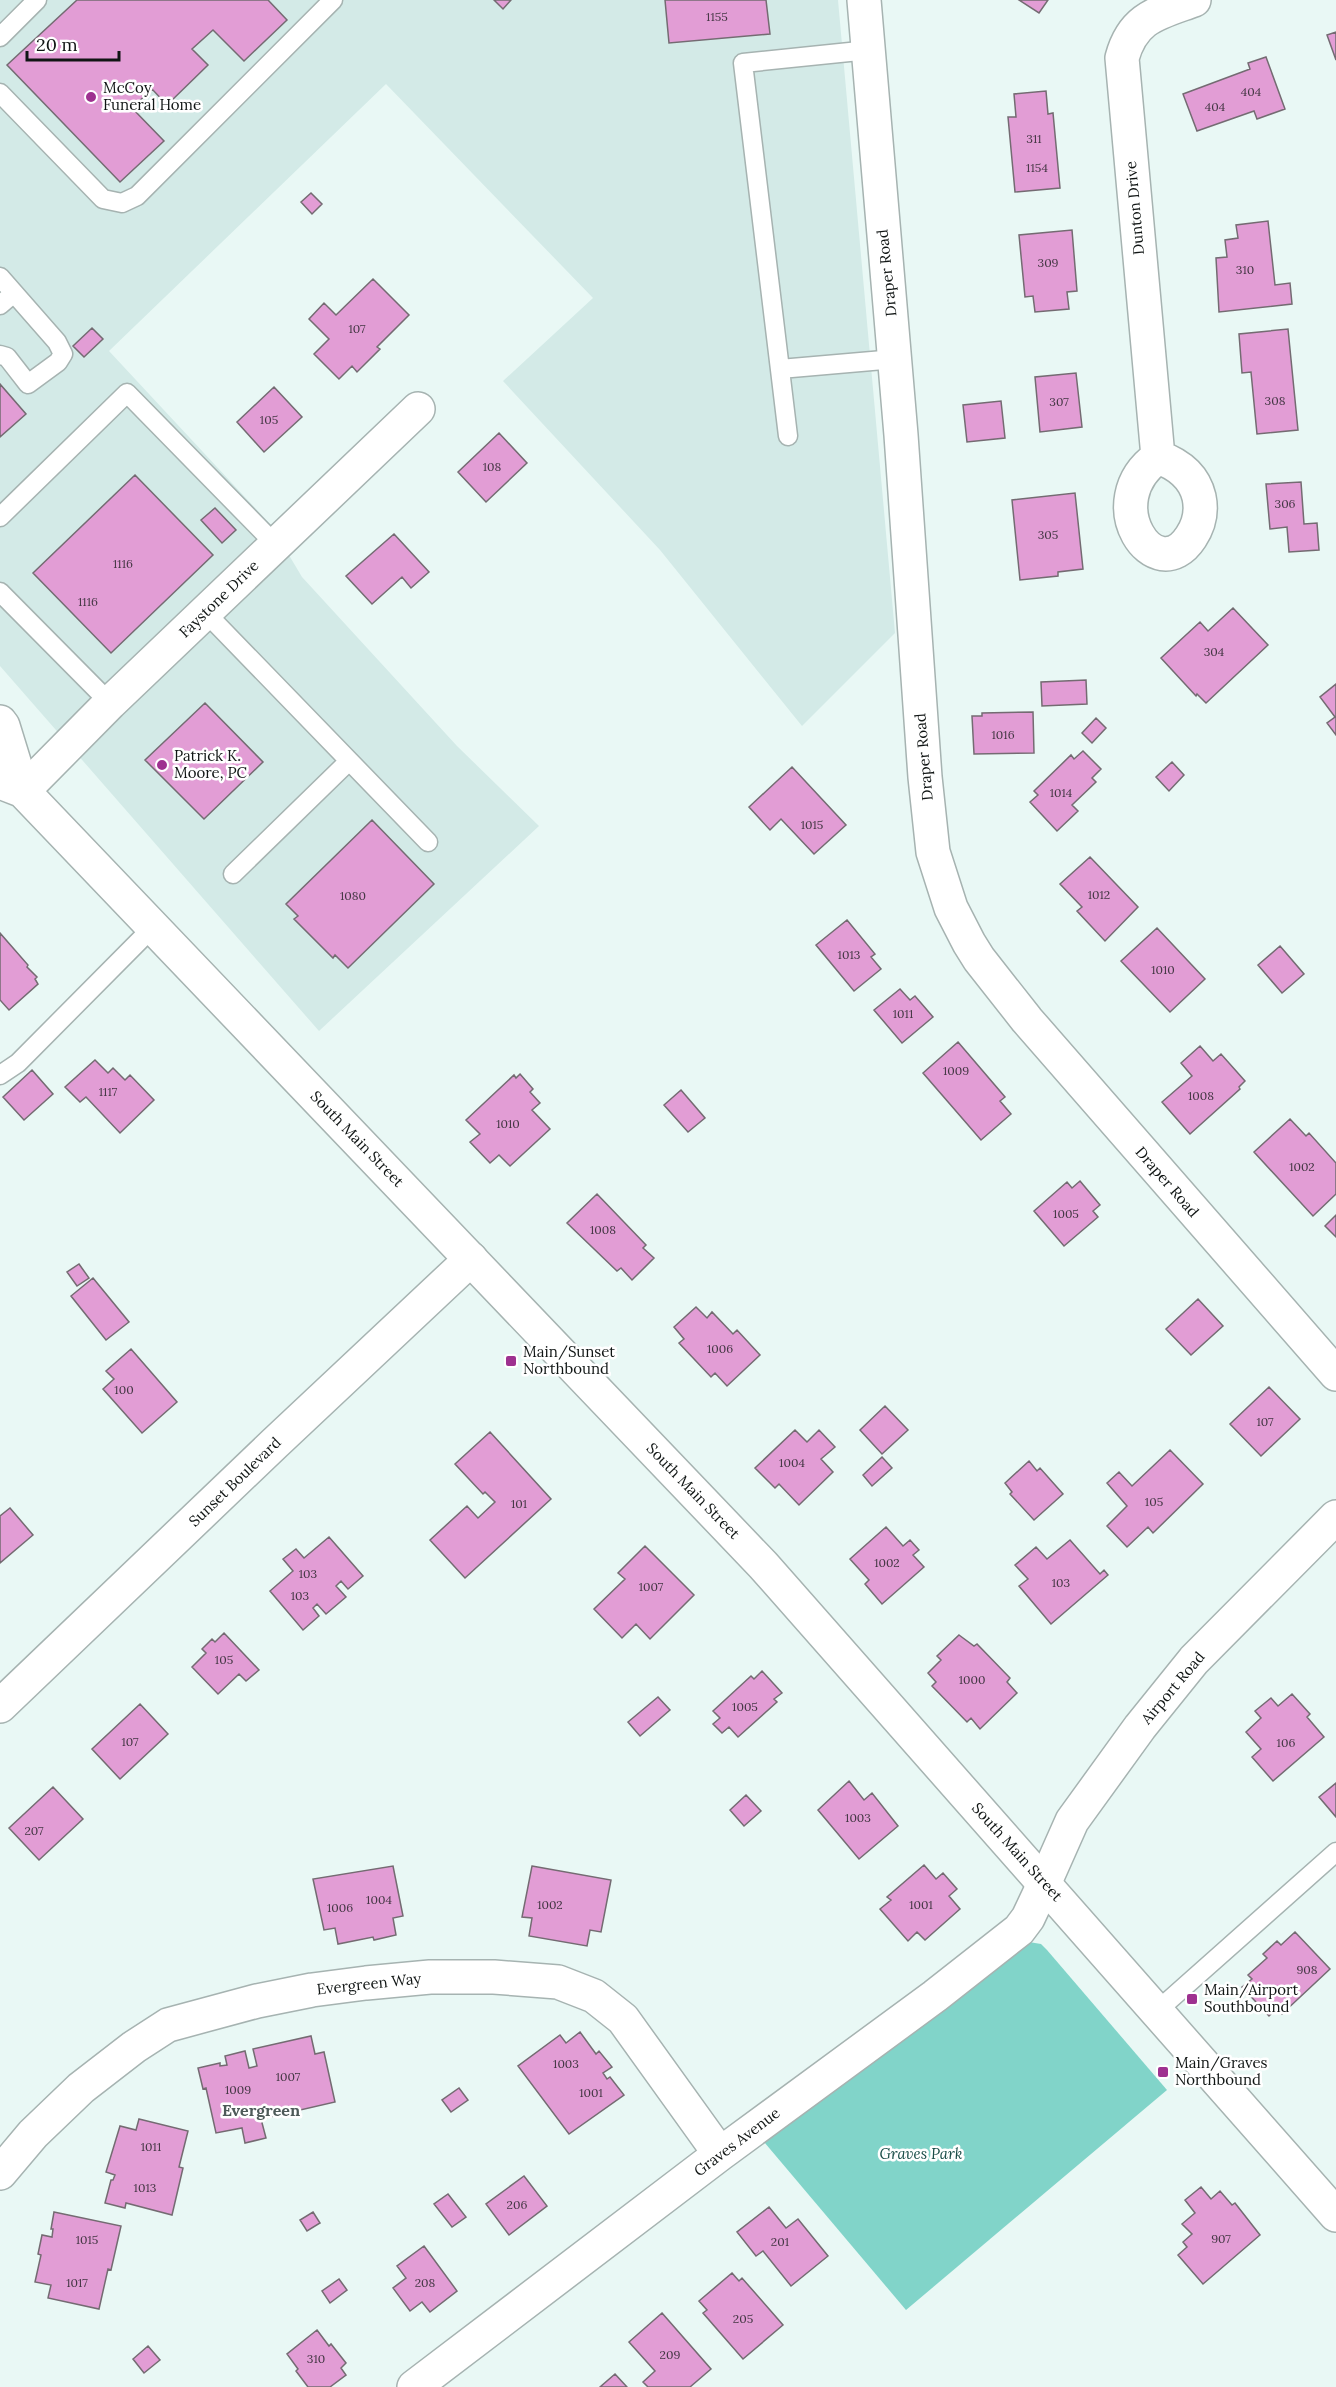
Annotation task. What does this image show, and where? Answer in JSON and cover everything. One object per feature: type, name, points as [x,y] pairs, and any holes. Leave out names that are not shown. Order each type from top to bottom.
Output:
[{"type":"street","name":"Draper Road","points":[[864,0],[895,359],[925,777],[933,852],[951,908],[979,959],[1028,1020],[1336,1374]]},
{"type":"street","name":"Dunton Drive","points":[[1158,457],[1122,58],[1133,31],[1142,22],[1194,0]]},
{"type":"street","name":"Faystone Drive","points":[[11,786],[110,703],[418,409]]},
{"type":"street","name":"South Main Street","points":[[0,722],[3,726],[11,786],[153,927],[764,1565],[1336,2215]]},
{"type":"street","name":"Sunset Boulevard","points":[[0,1706],[471,1259]]},
{"type":"street","name":"Airport Road","points":[[1044,1884],[1072,1821],[1140,1726],[1194,1660],[1336,1517]]},
{"type":"street","name":"Graves Avenue","points":[[414,2387],[720,2154],[935,1996],[1019,1930],[1028,1918],[1044,1884]]},
{"type":"street","name":"Evergreen Way","points":[[0,2174],[33,2134],[81,2088],[134,2047],[168,2025],[257,2001],[312,1990],[430,1977],[494,1977],[558,1982],[594,1996],[623,2019],[720,2154]]},
{"type":"lane","points":[[0,37],[35,1]]},
{"type":"lane","points":[[0,93],[103,199],[122,203],[137,196],[325,3]]},
{"type":"lane","points":[[788,436],[743,63],[869,50]]},
{"type":"lane","points":[[0,277],[57,342],[63,354],[58,362],[28,384],[7,357],[0,355]]},
{"type":"lane","points":[[0,305],[14,293]]},
{"type":"lane","points":[[780,369],[895,359]]},
{"type":"lane","points":[[0,517],[127,393],[276,545]]},
{"type":"lane","points":[[0,592],[110,703]]},
{"type":"lane","points":[[205,612],[428,842]]},
{"type":"lane","points":[[233,874],[349,760]]},
{"type":"lane","points":[[0,1075],[18,1063],[153,927]]},
{"type":"lane","points":[[1157,2012],[1336,1852]]},
{"type":"shaded area","points":[[0,0],[838,0],[895,633],[802,726],[660,550],[503,381],[593,298],[386,84],[109,351],[271,525],[302,577],[457,746],[539,826],[319,1031],[0,666]]},
{"type":"green space","name":"Graves Park","points":[[1029,1942],[1041,1944],[1047,1950],[1167,2090],[906,2310],[759,2136]]},
{"type":"building","name":"McCoy Funeral Home","points":[[77,0],[268,0],[287,20],[244,61],[213,30],[192,49],[208,65],[167,105],[152,89],[132,108],[164,141],[120,182],[7,65]]},
{"type":"building","points":[[494,0],[511,0],[503,9]]},
{"type":"building","points":[[665,0],[766,0],[770,34],[669,43]]},
{"type":"building","points":[[1019,0],[1048,0],[1039,13]]},
{"type":"building","points":[[1336,32],[1336,60],[1327,35]]},
{"type":"building","points":[[1266,57],[1285,109],[1257,119],[1254,111],[1197,131],[1183,94],[1250,69],[1248,63]]},
{"type":"building","points":[[1046,91],[1048,114],[1053,113],[1060,188],[1015,192],[1008,117],[1016,117],[1014,94]]},
{"type":"building","points":[[311,193],[322,204],[312,214],[301,202]]},
{"type":"building","points":[[1268,221],[1275,285],[1290,283],[1292,304],[1219,312],[1216,258],[1227,257],[1225,240],[1238,238],[1236,225]]},
{"type":"building","points":[[1072,230],[1077,291],[1067,292],[1069,309],[1035,312],[1033,296],[1025,297],[1019,235]]},
{"type":"building","points":[[373,279],[409,315],[377,347],[380,349],[357,372],[352,366],[339,379],[314,354],[329,339],[309,319],[324,303],[336,315]]},
{"type":"building","points":[[92,328],[103,339],[84,357],[73,346]]},
{"type":"building","points":[[1288,329],[1298,430],[1257,434],[1251,372],[1242,373],[1239,334]]},
{"type":"building","points":[[1076,373],[1082,427],[1040,432],[1035,377]]},
{"type":"building","points":[[0,384],[26,414],[0,437]]},
{"type":"building","points":[[274,387],[302,417],[264,452],[237,422]]},
{"type":"building","points":[[1001,401],[1005,438],[967,442],[963,405]]},
{"type":"building","points":[[499,433],[527,463],[486,502],[458,472]]},
{"type":"building","points":[[135,475],[213,555],[111,653],[33,573]]},
{"type":"building","points":[[1301,482],[1304,524],[1317,523],[1319,550],[1289,552],[1287,527],[1270,529],[1266,484]]},
{"type":"building","points":[[1075,493],[1083,569],[1058,572],[1058,576],[1020,580],[1012,500]]},
{"type":"building","points":[[215,508],[236,530],[222,543],[201,520]]},
{"type":"building","points":[[394,534],[429,572],[411,588],[402,577],[372,604],[346,576]]},
{"type":"building","points":[[1233,608],[1268,645],[1206,703],[1197,694],[1196,696],[1161,658],[1200,622],[1208,631]]},
{"type":"building","points":[[1086,680],[1087,704],[1042,706],[1041,682]]},
{"type":"building","points":[[1336,684],[1336,735],[1327,723],[1335,717],[1320,697]]},
{"type":"building","points":[[205,703],[263,762],[204,819],[145,760]]},
{"type":"building","points":[[1033,712],[1034,753],[974,754],[972,716],[982,716],[982,713]]},
{"type":"building","points":[[1096,718],[1106,728],[1092,743],[1082,733]]},
{"type":"building","points":[[1083,751],[1101,769],[1092,778],[1096,782],[1072,805],[1078,811],[1057,831],[1030,802],[1038,795],[1034,791],[1071,755],[1074,759]]},
{"type":"building","points":[[1172,762],[1184,775],[1169,791],[1156,777]]},
{"type":"building","points":[[792,767],[846,825],[814,854],[781,819],[770,830],[749,807]]},
{"type":"building","points":[[372,820],[434,884],[348,968],[335,955],[333,958],[294,919],[298,916],[286,904]]},
{"type":"building","points":[[1090,857],[1138,907],[1105,941],[1077,911],[1082,907],[1060,884]]},
{"type":"building","points":[[847,920],[875,954],[871,957],[881,969],[854,991],[816,945]]},
{"type":"building","points":[[1157,928],[1205,979],[1170,1012],[1121,961]]},
{"type":"building","points":[[0,933],[37,977],[35,979],[38,984],[9,1010],[0,1000]]},
{"type":"building","points":[[1280,946],[1304,974],[1282,993],[1258,965]]},
{"type":"building","points":[[900,989],[910,1000],[915,996],[933,1017],[902,1043],[874,1010]]},
{"type":"building","points":[[958,1042],[1005,1097],[1000,1101],[1011,1114],[981,1140],[923,1073]]},
{"type":"building","points":[[1200,1046],[1213,1061],[1221,1054],[1245,1081],[1239,1087],[1240,1089],[1190,1134],[1162,1102],[1192,1076],[1181,1063]]},
{"type":"building","points":[[95,1060],[108,1073],[113,1068],[125,1080],[130,1075],[154,1100],[120,1133],[86,1097],[80,1102],[65,1087]]},
{"type":"building","points":[[32,1070],[53,1094],[24,1120],[3,1097]]},
{"type":"building","points":[[520,1074],[533,1089],[530,1092],[540,1103],[532,1110],[550,1129],[510,1166],[499,1155],[490,1163],[470,1142],[480,1134],[466,1120],[514,1075],[516,1078]]},
{"type":"building","points":[[681,1090],[705,1118],[688,1132],[664,1105]]},
{"type":"building","points":[[1290,1119],[1306,1136],[1309,1133],[1336,1163],[1336,1194],[1313,1216],[1254,1152]]},
{"type":"building","points":[[1080,1181],[1100,1205],[1093,1211],[1098,1217],[1064,1246],[1034,1211],[1067,1182],[1072,1188]]},
{"type":"building","points":[[597,1194],[646,1245],[643,1248],[654,1258],[632,1280],[621,1268],[617,1271],[567,1223]]},
{"type":"building","points":[[1336,1215],[1336,1237],[1325,1226]]},
{"type":"building","points":[[79,1264],[89,1278],[77,1286],[67,1272]]},
{"type":"building","points":[[93,1278],[129,1322],[106,1340],[71,1296]]},
{"type":"building","points":[[1198,1299],[1223,1326],[1191,1355],[1166,1329]]},
{"type":"building","points":[[696,1307],[707,1318],[712,1312],[733,1334],[737,1330],[760,1355],[727,1386],[715,1373],[711,1377],[679,1343],[684,1339],[674,1327]]},
{"type":"building","points":[[131,1349],[177,1402],[142,1433],[103,1389],[114,1379],[106,1371]]},
{"type":"building","points":[[1269,1387],[1300,1419],[1261,1456],[1230,1424]]},
{"type":"building","points":[[885,1406],[908,1430],[882,1454],[860,1430]]},
{"type":"building","points":[[795,1430],[807,1442],[819,1430],[835,1447],[821,1459],[833,1472],[799,1505],[779,1484],[775,1488],[755,1468]]},
{"type":"building","points":[[490,1432],[551,1499],[465,1578],[430,1540],[467,1506],[478,1518],[495,1502],[485,1492],[483,1494],[455,1464]]},
{"type":"building","points":[[1170,1450],[1203,1484],[1153,1533],[1148,1527],[1127,1547],[1107,1526],[1127,1506],[1107,1483],[1119,1472],[1132,1486]]},
{"type":"building","points":[[882,1457],[892,1468],[872,1486],[863,1475]]},
{"type":"building","points":[[1029,1461],[1037,1471],[1040,1468],[1063,1494],[1034,1520],[1010,1494],[1012,1492],[1005,1483]]},
{"type":"building","points":[[10,1508],[33,1535],[0,1563],[0,1516]]},
{"type":"building","points":[[886,1527],[903,1546],[910,1540],[919,1550],[913,1555],[924,1567],[882,1604],[865,1584],[869,1580],[850,1559]]},
{"type":"building","points":[[329,1537],[363,1576],[348,1589],[341,1581],[336,1586],[346,1597],[326,1614],[317,1604],[313,1608],[319,1616],[303,1630],[270,1591],[293,1571],[283,1559],[296,1549],[304,1558]]},
{"type":"building","points":[[1070,1540],[1100,1574],[1104,1570],[1108,1575],[1051,1624],[1019,1586],[1028,1579],[1015,1565],[1036,1547],[1047,1559]]},
{"type":"building","points":[[645,1546],[694,1595],[650,1639],[636,1624],[622,1638],[594,1609],[625,1579],[618,1573]]},
{"type":"building","points":[[224,1633],[259,1670],[246,1681],[239,1674],[218,1694],[192,1667],[206,1653],[202,1649],[212,1639],[215,1642]]},
{"type":"building","points":[[959,1635],[974,1646],[977,1644],[1010,1678],[1007,1682],[1017,1693],[980,1729],[971,1718],[967,1722],[932,1686],[936,1682],[928,1673],[941,1660],[937,1656]]},
{"type":"building","points":[[762,1671],[782,1693],[774,1699],[777,1702],[738,1737],[729,1727],[722,1733],[713,1724],[720,1718],[713,1711],[751,1676],[754,1679]]},
{"type":"building","points":[[1292,1694],[1310,1714],[1307,1717],[1324,1737],[1273,1781],[1252,1757],[1261,1749],[1246,1732],[1261,1718],[1255,1711],[1271,1698],[1278,1706]]},
{"type":"building","points":[[658,1697],[670,1710],[640,1736],[628,1722]]},
{"type":"building","points":[[140,1704],[168,1734],[120,1779],[92,1749]]},
{"type":"building","points":[[849,1781],[864,1800],[872,1793],[898,1826],[859,1859],[818,1810]]},
{"type":"building","points":[[1336,1783],[1336,1817],[1319,1797]]},
{"type":"building","points":[[53,1787],[83,1819],[39,1860],[9,1828]]},
{"type":"building","points":[[746,1795],[761,1811],[744,1826],[730,1810]]},
{"type":"building","points":[[924,1865],[936,1879],[943,1873],[957,1889],[949,1896],[960,1909],[925,1940],[917,1932],[908,1941],[880,1909],[891,1900],[887,1897]]},
{"type":"building","points":[[393,1866],[403,1916],[393,1918],[396,1935],[338,1944],[335,1928],[324,1930],[313,1879]]},
{"type":"building","points":[[532,1866],[611,1880],[601,1932],[590,1930],[587,1946],[529,1936],[532,1918],[522,1917]]},
{"type":"building","points":[[1295,1932],[1330,1969],[1282,2014],[1277,2008],[1269,2016],[1242,1987],[1252,1979],[1248,1975],[1267,1958],[1263,1954],[1277,1941],[1281,1945]]},
{"type":"building","points":[[580,2032],[596,2054],[599,2051],[612,2067],[603,2073],[607,2079],[610,2077],[624,2095],[569,2134],[518,2066],[560,2035],[566,2043]]},
{"type":"building","points":[[311,2036],[315,2054],[324,2052],[335,2102],[261,2119],[266,2138],[245,2143],[242,2128],[216,2133],[206,2088],[203,2089],[198,2068],[220,2063],[220,2066],[227,2065],[225,2056],[245,2051],[249,2068],[257,2066],[253,2049]]},
{"type":"building","points":[[459,2088],[468,2100],[451,2112],[442,2100]]},
{"type":"building","points":[[139,2119],[188,2131],[179,2167],[183,2168],[172,2215],[126,2203],[125,2208],[105,2203],[111,2180],[115,2175],[106,2172],[120,2126],[136,2130]]},
{"type":"building","points":[[524,2176],[547,2206],[509,2235],[486,2204]]},
{"type":"building","points":[[1201,2187],[1211,2199],[1220,2191],[1232,2205],[1235,2203],[1260,2235],[1203,2284],[1178,2255],[1187,2247],[1183,2242],[1192,2234],[1182,2224],[1195,2213],[1185,2200]]},
{"type":"building","points":[[448,2194],[466,2217],[452,2227],[434,2204]]},
{"type":"building","points":[[769,2207],[786,2228],[798,2219],[828,2256],[791,2286],[763,2251],[756,2256],[737,2232]]},
{"type":"building","points":[[54,2212],[121,2226],[99,2309],[48,2298],[51,2285],[35,2282],[41,2255],[38,2254],[42,2235],[52,2237]]},
{"type":"building","points":[[313,2212],[320,2223],[307,2231],[300,2220]]},
{"type":"building","points":[[424,2246],[457,2291],[430,2312],[422,2302],[410,2311],[393,2288],[406,2278],[397,2266]]},
{"type":"building","points":[[732,2273],[739,2281],[742,2278],[783,2325],[743,2359],[703,2313],[707,2310],[699,2301]]},
{"type":"building","points":[[339,2279],[347,2290],[330,2303],[322,2291]]},
{"type":"building","points":[[662,2313],[711,2369],[690,2387],[648,2387],[643,2382],[655,2371],[629,2342]]},
{"type":"building","points":[[317,2330],[346,2363],[341,2368],[346,2375],[330,2387],[308,2387],[287,2354]]},
{"type":"building","points":[[148,2346],[160,2360],[144,2373],[133,2359]]},
{"type":"building","points":[[615,2374],[627,2387],[600,2387]]},
{"type":"place","name":"McCoy Funeral Home","points":[[91,97]]},
{"type":"place","name":"Patrick K. Moore, PC","points":[[162,765]]},
{"type":"place","name":"Main/Sunset Northbound","points":[[511,1361]]},
{"type":"place","name":"Main/Airport Southbound","points":[[1192,1999]]},
{"type":"place","name":"Main/Graves Northbound","points":[[1163,2072]]},
{"type":"district","name":"Evergreen","points":[[261,2110]]}]
